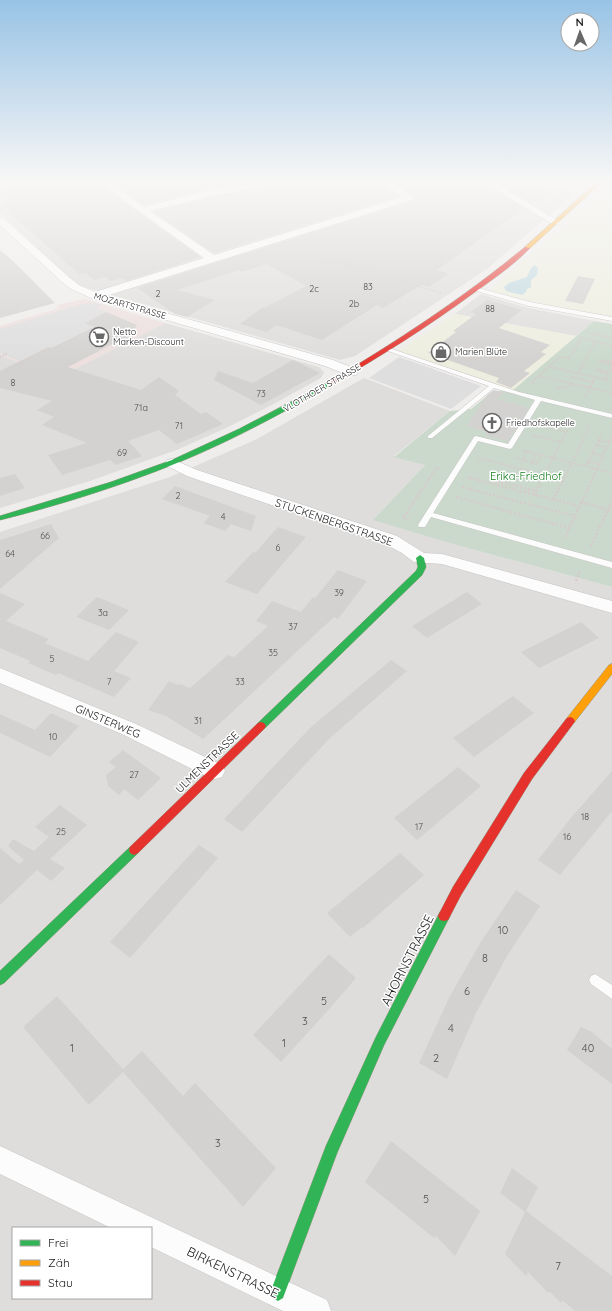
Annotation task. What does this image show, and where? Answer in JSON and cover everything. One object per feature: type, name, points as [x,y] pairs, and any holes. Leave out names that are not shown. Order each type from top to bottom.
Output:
[{"type":"street","name":"MOZARTSTRASSE","points":[[24,242],[75,287],[96,296],[329,363],[352,372]]},
{"type":"street","points":[[188,242],[212,259]]},
{"type":"street","points":[[96,296],[267,242]]},
{"type":"street","name":"VLOTHOER STRASSE","points":[[0,518],[76,495],[172,463],[260,424],[352,372],[387,349],[475,289],[510,262],[532,242]]},
{"type":"street","name":"STUCKENBERGSTRASSE","points":[[172,463],[192,473],[391,540],[408,549],[420,558]]},
{"type":"street","points":[[420,558],[442,559],[612,607]]},
{"type":"street","name":"ULMENSTRASSE","points":[[0,979],[419,573],[422,567],[420,558]]},
{"type":"street","name":"AHORNSTRASSE","points":[[278,1293],[331,1152],[380,1041],[457,891],[528,776],[612,667]]},
{"type":"street","name":"GINSTERWEG","points":[[0,675],[129,729],[215,771]]},
{"type":"street","points":[[0,1160],[140,1227]]},
{"type":"street","name":"BIRKENSTRASSE","points":[[152,1232],[316,1311]]},
{"type":"lane","points":[[475,289],[529,304],[612,319]]},
{"type":"lane","points":[[387,349],[493,386],[539,399],[612,416]]},
{"type":"lane","points":[[430,437],[493,386]]},
{"type":"lane","points":[[422,525],[476,438],[510,447],[539,399]]},
{"type":"lane","points":[[429,514],[612,565]]},
{"type":"lane","points":[[595,980],[612,993]]},
{"type":"path","points":[[294,242],[318,255],[460,300]]},
{"type":"path","points":[[589,333],[612,338]]},
{"type":"path","points":[[538,384],[532,382],[559,358],[570,358],[581,338],[612,345]]},
{"type":"path","points":[[578,373],[596,341]]},
{"type":"path","points":[[0,357],[8,353]]},
{"type":"path","points":[[601,360],[612,365],[600,362],[601,360]]},
{"type":"path","points":[[605,380],[612,365]]},
{"type":"path","points":[[550,367],[596,376],[612,381]]},
{"type":"path","points":[[597,369],[609,373],[596,371],[597,369]]},
{"type":"path","points":[[579,378],[581,373]]},
{"type":"path","points":[[540,376],[612,393]]},
{"type":"path","points":[[534,495],[596,376]]},
{"type":"path","points":[[571,377],[593,382]]},
{"type":"path","points":[[556,388],[567,387],[572,384]]},
{"type":"path","points":[[550,387],[563,390]]},
{"type":"path","points":[[578,394],[593,397]]},
{"type":"path","points":[[525,422],[566,432]]},
{"type":"path","points":[[553,500],[590,426]]},
{"type":"path","points":[[519,432],[561,442]]},
{"type":"path","points":[[586,466],[602,434]]},
{"type":"path","points":[[558,550],[612,436]]},
{"type":"path","points":[[599,440],[609,443]]},
{"type":"path","points":[[596,445],[607,448]]},
{"type":"path","points":[[510,447],[612,473]]},
{"type":"path","points":[[523,460],[527,451]]},
{"type":"path","points":[[592,453],[603,456]]},
{"type":"path","points":[[532,462],[536,454]]},
{"type":"path","points":[[466,455],[544,475]]},
{"type":"path","points":[[511,457],[537,464],[542,455]]},
{"type":"path","points":[[588,461],[599,464]]},
{"type":"path","points":[[422,525],[403,518],[436,468],[579,506]]},
{"type":"path","points":[[497,481],[536,491]]},
{"type":"path","points":[[448,483],[575,516]]},
{"type":"path","points":[[505,487],[507,483]]},
{"type":"path","points":[[442,493],[569,528]]},
{"type":"path","points":[[572,596],[585,558],[612,501]]},
{"type":"path","points":[[581,502],[612,511]]},
{"type":"shaded area","points":[[31,242],[518,242],[487,269],[355,356],[340,360],[80,286],[70,279]]},
{"type":"shaded area","points":[[546,242],[612,242],[612,318],[539,304],[489,291]]},
{"type":"shaded area","points":[[481,294],[528,308],[594,321],[576,336],[455,314]]},
{"type":"shaded area","points":[[85,299],[165,323],[57,378],[0,355],[0,326],[59,308],[57,305]]},
{"type":"shaded area","points":[[96,303],[102,305],[96,308],[106,312],[85,323],[94,327],[51,348],[48,347],[19,361],[0,353],[0,329],[82,304]]},
{"type":"shaded area","points":[[455,314],[576,336],[512,391],[398,351]]},
{"type":"shaded area","points":[[165,323],[319,367],[324,372],[321,378],[268,407],[179,449],[90,481],[0,508],[0,355],[57,378]]},
{"type":"shaded area","points":[[399,357],[481,386],[451,409],[369,378]]},
{"type":"shaded area","points":[[364,378],[450,411],[394,456],[425,465],[374,519],[453,544],[612,587],[612,1311],[0,1311],[0,532],[170,477],[257,439]]},
{"type":"green space","name":"Erika-Friedhof","points":[[594,321],[612,324],[612,587],[453,544],[373,520],[425,465],[394,457],[450,411],[471,409],[493,391],[512,391]]},
{"type":"water","points":[[534,265],[538,268],[537,275],[531,280],[531,287],[527,289],[526,292],[522,295],[506,291],[504,287],[509,283],[527,277]]},
{"type":"building","points":[[43,242],[180,242],[201,257],[126,281],[122,278],[111,281],[106,277],[94,280],[86,273],[79,274]]},
{"type":"building","points":[[198,242],[249,242],[214,253]]},
{"type":"building","points":[[282,242],[476,242],[437,270],[448,274],[429,287],[421,285],[383,308],[377,305],[322,340],[276,325],[267,332],[240,324],[260,309],[306,286],[267,264],[242,272],[239,270],[177,290],[215,300],[187,317],[175,314],[137,288]]},
{"type":"building","points":[[0,250],[14,262],[55,303],[0,318]]},
{"type":"building","points":[[578,276],[595,279],[583,304],[565,301]]},
{"type":"building","points":[[487,300],[522,310],[499,328],[550,345],[541,352],[546,354],[524,371],[530,373],[511,388],[496,382],[499,378],[428,353],[456,332],[453,331],[476,314],[471,312]]},
{"type":"building","points":[[106,312],[137,325],[127,341],[122,339],[68,367],[141,390],[159,377],[179,391],[175,395],[201,414],[206,412],[223,424],[177,444],[159,430],[128,441],[142,456],[116,465],[110,460],[62,475],[48,455],[87,443],[42,425],[54,417],[37,410],[52,401],[0,388],[0,371],[48,347],[51,348],[94,327],[85,323]]},
{"type":"building","points":[[293,360],[320,373],[261,405],[214,380],[218,371],[253,383]]},
{"type":"building","name":"Friedhofskapelle","points":[[494,390],[505,393],[496,399],[529,408],[508,441],[485,435],[487,432],[467,426],[487,395]]},
{"type":"building","points":[[15,474],[25,488],[0,496],[0,478]]},
{"type":"building","points":[[175,486],[256,516],[251,531],[231,524],[225,531],[203,523],[210,516],[162,499]]},
{"type":"building","points":[[51,524],[59,538],[0,589],[0,540]]},
{"type":"building","points":[[278,527],[306,537],[257,594],[225,582],[253,552],[255,553]]},
{"type":"building","points":[[338,570],[367,581],[338,619],[334,617],[203,739],[166,716],[148,710],[169,681],[190,688],[228,655],[234,657],[268,626],[256,621],[272,601],[301,612],[313,597],[315,598]]},
{"type":"building","points":[[467,592],[482,604],[427,638],[412,626]]},
{"type":"building","points":[[0,593],[25,604],[6,621],[49,639],[45,643],[88,661],[116,632],[139,642],[114,671],[131,678],[114,697],[58,673],[56,675],[28,663],[30,661],[0,648]]},
{"type":"building","points":[[97,597],[129,610],[109,630],[76,617]]},
{"type":"building","points":[[581,622],[599,638],[539,668],[521,652]]},
{"type":"building","points":[[391,660],[407,671],[330,738],[242,832],[224,819],[310,728]]},
{"type":"building","points":[[513,696],[534,713],[474,757],[453,738]]},
{"type":"building","points":[[51,713],[79,726],[50,757],[0,733],[0,714],[35,730]]},
{"type":"building","points":[[123,750],[161,778],[138,800],[124,789],[119,795],[108,786],[106,775],[116,767],[109,762]]},
{"type":"building","points":[[458,767],[481,786],[417,840],[394,818]]},
{"type":"building","points":[[612,771],[612,811],[560,875],[538,860],[570,819]]},
{"type":"building","points":[[60,805],[87,825],[50,859],[65,868],[51,881],[37,870],[0,905],[0,848],[19,864],[24,860],[8,846],[13,839],[34,851],[49,837],[35,827]]},
{"type":"building","points":[[199,845],[218,858],[130,958],[110,942]]},
{"type":"building","points":[[400,853],[424,875],[363,928],[362,927],[350,937],[327,913]]},
{"type":"building","points":[[516,890],[540,906],[507,956],[476,1013],[447,1079],[419,1063],[450,996],[482,940]]},
{"type":"building","points":[[329,954],[356,978],[281,1062],[253,1035]]},
{"type":"building","points":[[57,996],[123,1069],[142,1051],[183,1096],[195,1083],[276,1168],[243,1207],[123,1072],[89,1105],[23,1027]]},
{"type":"building","points":[[581,1027],[592,1032],[612,1049],[612,1084],[567,1050]]},
{"type":"building","points":[[391,1141],[480,1211],[455,1256],[436,1236],[434,1238],[365,1182]]},
{"type":"building","points":[[512,1168],[538,1187],[526,1211],[612,1276],[612,1311],[575,1311],[562,1300],[561,1303],[549,1291],[548,1293],[528,1272],[526,1276],[505,1254],[525,1212],[500,1193]]},
{"type":"traffic: fast","points":[[0,518],[114,484],[174,462],[242,431],[329,384]]},
{"type":"traffic: fast","points":[[261,726],[419,573],[422,567],[420,558]]},
{"type":"traffic: fast","points":[[0,979],[134,850]]},
{"type":"traffic: fast","points":[[278,1293],[331,1151],[380,1041],[444,916]]},
{"type":"traffic: slow","points":[[527,248],[533,242]]},
{"type":"traffic: slow","points":[[570,721],[612,667]]},
{"type":"traffic: jam","points":[[329,384],[381,353],[456,303],[480,286],[527,248]]},
{"type":"traffic: jam","points":[[444,916],[457,891],[528,776],[570,721]]},
{"type":"traffic: jam","points":[[134,850],[261,726]]},
{"type":"place","name":"Netto Marken-Discount","points":[[99,337]]},
{"type":"place","name":"Marien Blüte","points":[[441,352]]},
{"type":"place","name":"Friedhofskapelle","points":[[492,423]]}]
